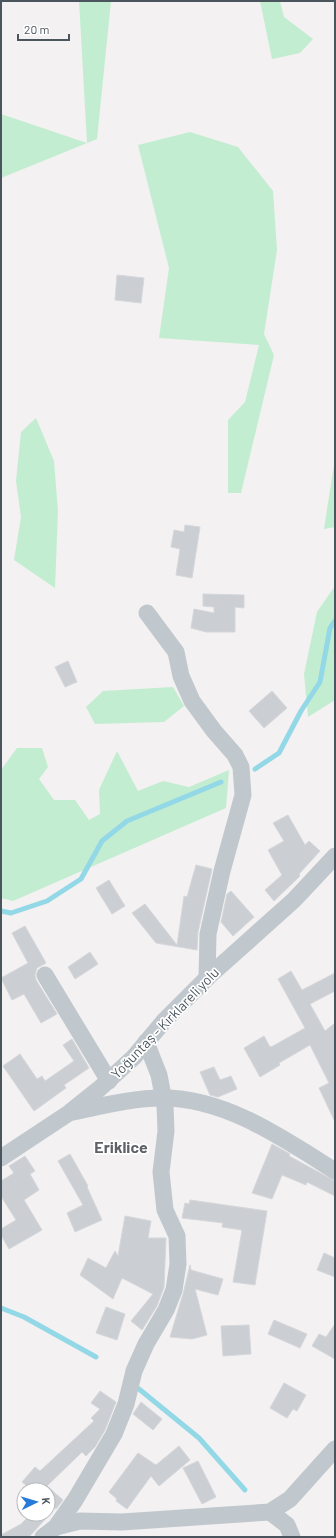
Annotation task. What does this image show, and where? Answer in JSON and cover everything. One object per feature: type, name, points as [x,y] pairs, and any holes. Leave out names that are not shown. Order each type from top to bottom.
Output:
[{"type":"street","points":[[146,613],[176,652],[181,676],[192,701],[214,731],[235,755],[241,767],[242,796],[222,871],[208,934],[207,978]]},
{"type":"street","name":"Yoğuntaş - Kırklareli yolu","points":[[2,1154],[69,1113],[108,1081],[134,1057],[164,1021],[207,978],[294,900],[335,856]]},
{"type":"street","points":[[45,976],[108,1081]]},
{"type":"street","points":[[50,1532],[75,1500],[114,1434],[126,1404],[134,1372],[146,1344],[166,1310],[174,1290],[178,1264],[177,1236],[165,1210],[161,1172],[166,1131],[164,1098],[159,1075],[146,1042]]},
{"type":"street","points":[[69,1113],[130,1100],[164,1098],[197,1102],[234,1114],[263,1127],[335,1171]]},
{"type":"street","points":[[50,1532],[80,1521],[122,1522],[270,1512],[290,1499],[335,1450]]},
{"type":"street","points":[[270,1512],[287,1525],[292,1537]]},
{"type":"green space","points":[[79,1],[111,1],[97,139],[1,178],[1,114],[87,143]]},
{"type":"green space","points":[[260,1],[280,1],[284,17],[313,39],[300,53],[272,59]]},
{"type":"green space","points":[[190,132],[238,147],[273,191],[277,250],[264,334],[274,355],[241,493],[228,493],[228,420],[245,402],[259,345],[159,338],[169,268],[138,145]]},
{"type":"green space","points":[[36,418],[54,461],[58,511],[55,588],[14,560],[21,517],[16,481],[21,432]]},
{"type":"green space","points":[[335,458],[335,527],[324,529]]},
{"type":"green space","points":[[335,586],[335,700],[308,717],[304,674],[317,612]]},
{"type":"green space","points":[[173,687],[184,706],[164,722],[95,724],[86,707],[103,691]]},
{"type":"green space","points":[[17,748],[42,748],[48,767],[39,779],[54,800],[75,800],[89,820],[100,814],[99,790],[117,751],[138,791],[163,781],[189,787],[229,770],[226,808],[13,901],[1,898],[1,770]]},
{"type":"building","points":[[117,275],[144,278],[141,303],[115,300]]},
{"type":"building","points":[[185,525],[200,527],[192,578],[176,575],[180,549],[171,547],[174,530],[184,532]]},
{"type":"building","points":[[203,594],[244,595],[244,608],[235,607],[235,632],[206,632],[191,628],[194,609],[214,613],[214,607],[203,606]]},
{"type":"building","points":[[68,661],[77,682],[65,687],[55,667]]},
{"type":"building","points":[[272,691],[287,708],[264,728],[249,711]]},
{"type":"building","points":[[288,815],[305,845],[309,841],[320,851],[299,874],[300,876],[274,901],[265,890],[282,875],[268,850],[284,841],[273,823]]},
{"type":"building","points":[[196,865],[212,869],[198,932],[197,950],[156,943],[132,913],[145,904],[177,945],[184,896],[187,897]]},
{"type":"building","points":[[109,880],[125,906],[112,914],[96,888]]},
{"type":"building","points":[[231,891],[254,917],[233,936],[221,922],[227,894]]},
{"type":"building","points":[[25,926],[46,963],[37,968],[35,975],[36,980],[57,1014],[41,1023],[24,994],[12,1000],[1,978],[28,963],[12,933]]},
{"type":"building","points":[[90,952],[98,964],[75,979],[68,967]]},
{"type":"building","points":[[291,971],[302,990],[335,973],[335,991],[310,1004],[325,1031],[335,1023],[335,1122],[319,1088],[329,1083],[310,1045],[279,1063],[280,1065],[260,1077],[244,1048],[264,1036],[270,1047],[305,1028],[278,979]]},
{"type":"building","points":[[72,1039],[89,1068],[64,1085],[66,1088],[34,1111],[3,1066],[20,1054],[37,1079],[42,1076],[45,1081],[74,1061],[63,1045]]},
{"type":"building","points":[[214,1067],[220,1080],[231,1076],[237,1089],[218,1097],[210,1095],[200,1072]]},
{"type":"building","points":[[272,1144],[290,1154],[289,1156],[335,1181],[335,1196],[307,1182],[306,1185],[282,1175],[272,1199],[252,1193]]},
{"type":"building","points":[[70,1154],[88,1186],[87,1187],[102,1220],[75,1232],[67,1213],[83,1205],[58,1161]]},
{"type":"building","points":[[25,1156],[35,1171],[30,1174],[39,1190],[24,1200],[42,1230],[9,1249],[1,1235],[1,1229],[16,1220],[1,1196],[1,1181],[14,1173],[9,1166]]},
{"type":"building","points":[[190,1200],[267,1211],[255,1285],[233,1282],[242,1230],[222,1227],[223,1223],[182,1218],[185,1203],[189,1204]]},
{"type":"building","points":[[125,1216],[151,1221],[148,1238],[166,1238],[164,1287],[157,1306],[142,1330],[131,1321],[153,1294],[122,1278],[113,1299],[80,1275],[88,1258],[106,1268],[115,1251],[118,1256]]},
{"type":"building","points":[[324,1253],[335,1258],[335,1277],[317,1270]]},
{"type":"building","points":[[190,1265],[191,1270],[223,1279],[218,1295],[195,1289],[207,1335],[192,1339],[170,1337],[183,1294]]},
{"type":"building","points":[[106,1307],[125,1314],[117,1340],[96,1333]]},
{"type":"building","points":[[274,1320],[307,1334],[300,1348],[268,1334]]},
{"type":"building","points":[[335,1324],[335,1359],[312,1346],[319,1334],[326,1337]]},
{"type":"building","points":[[249,1325],[251,1354],[223,1356],[221,1326]]},
{"type":"building","points":[[284,1383],[306,1395],[297,1411],[293,1409],[287,1418],[270,1408]]},
{"type":"building","points":[[100,1391],[116,1402],[105,1430],[95,1447],[86,1456],[82,1452],[51,1482],[22,1482],[35,1467],[40,1471],[94,1421],[91,1418],[100,1409],[91,1403]]},
{"type":"building","points":[[141,1402],[162,1419],[153,1430],[133,1414]]},
{"type":"building","points":[[179,1446],[190,1460],[159,1486],[151,1476],[127,1509],[116,1501],[117,1499],[109,1492],[138,1453],[156,1465]]},
{"type":"building","points":[[198,1461],[216,1497],[202,1504],[183,1468]]},
{"type":"building","points":[[56,1494],[63,1500],[56,1509]]},
{"type":"building","points":[[23,1522],[43,1522],[29,1537],[1,1537],[1,1535]]},
{"type":"waterway","points":[[255,769],[279,753],[301,711],[320,682],[330,628],[335,621]]},
{"type":"waterway","points":[[1,911],[11,913],[47,901],[81,879],[102,841],[127,821],[221,782]]},
{"type":"waterway","points":[[1,1308],[24,1317],[96,1357]]},
{"type":"waterway","points":[[139,1389],[199,1438],[245,1490]]},
{"type":"district","name":"Eriklice","points":[[121,1147]]}]
